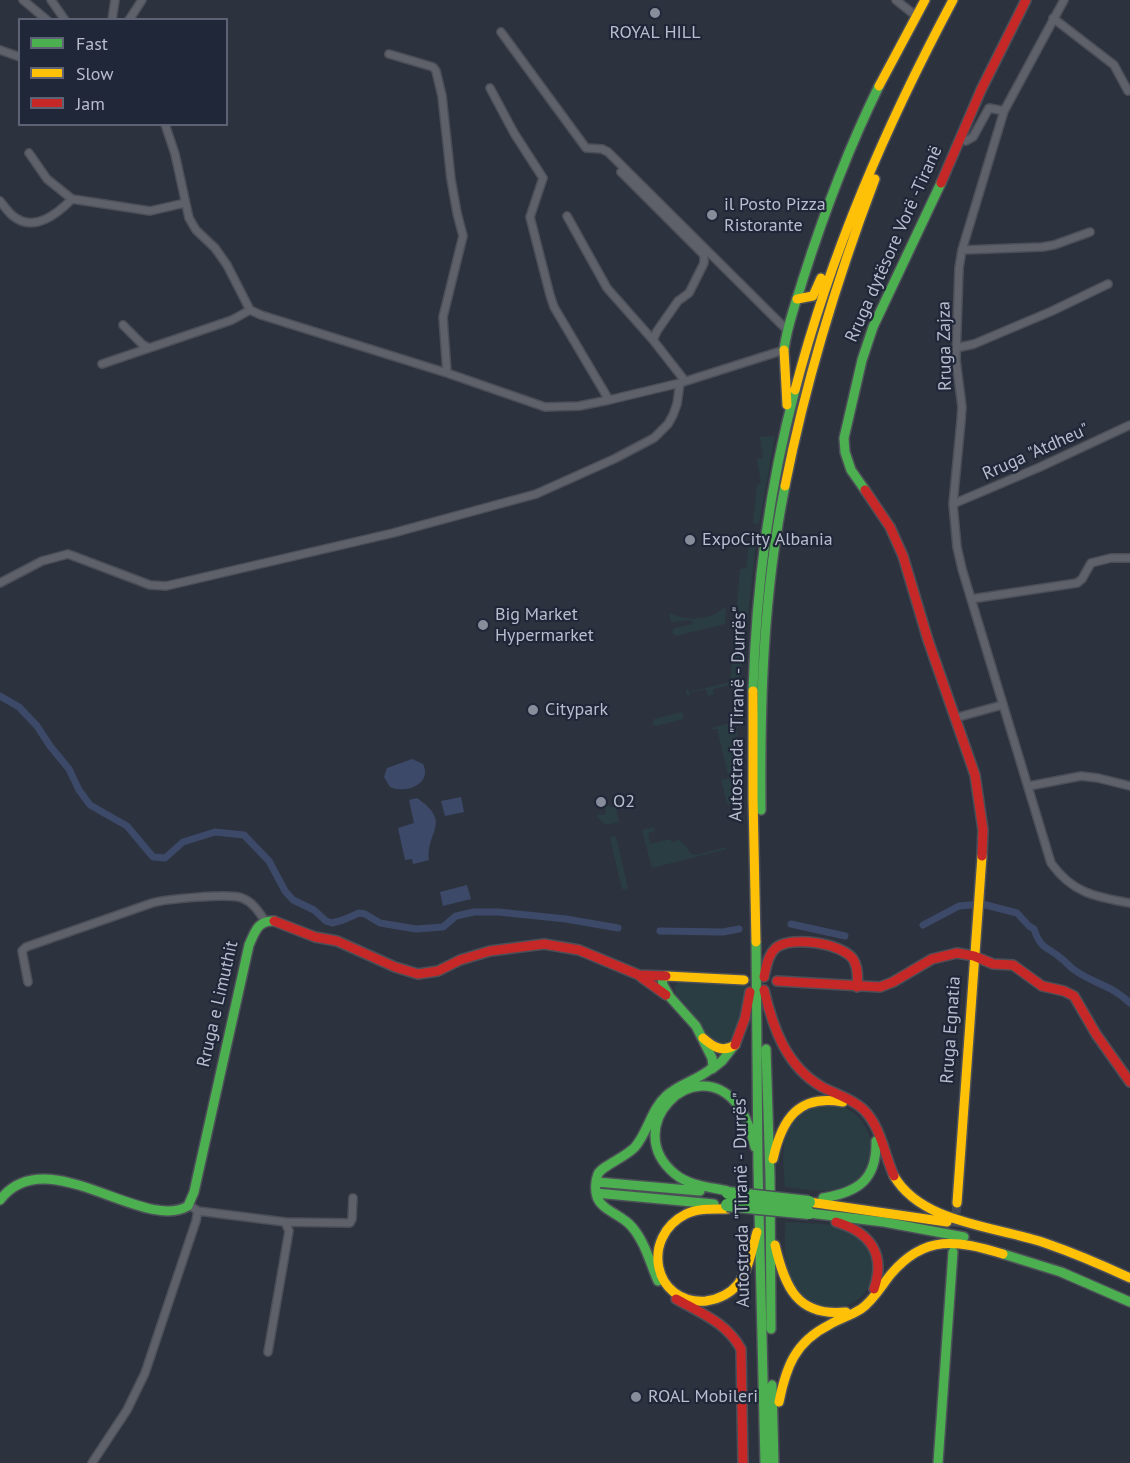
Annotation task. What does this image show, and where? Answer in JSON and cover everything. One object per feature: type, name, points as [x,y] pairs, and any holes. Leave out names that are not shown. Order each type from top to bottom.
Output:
[{"type":"main road","points":[[788,423],[784,350],[787,330],[813,246],[849,153],[925,0]]},
{"type":"main road","name":"Autostrada \"Tiranë - Durrës\"","points":[[776,1463],[765,1222],[758,1160],[752,747],[754,655],[764,548],[788,423],[816,319],[852,213],[903,95],[953,0]]},
{"type":"main road","name":"Autostrada \"Tiranë - Durrës\"","points":[[765,1463],[765,1222],[770,1178],[764,990],[761,693],[770,588],[787,473],[815,351],[852,237],[907,106],[961,0]]},
{"type":"main road","name":"Rruga dytësore Vorë -Tiranë","points":[[974,956],[983,830],[980,796],[928,640],[902,551],[884,516],[851,470],[845,452],[844,438],[866,345],[961,139],[981,90],[1026,0]]},
{"type":"main road","points":[[796,299],[813,296],[816,292],[842,221],[852,213]]},
{"type":"main road","points":[[265,921],[273,921],[315,937],[337,941],[395,967],[418,974],[438,971],[460,960],[490,951],[525,945],[544,944],[579,950],[639,975],[680,1007]]},
{"type":"main road","name":"Rruga e Limuthit","points":[[194,1208],[194,1192],[249,945],[257,927],[265,921]]},
{"type":"main road","points":[[743,1463],[742,1356],[738,1342],[720,1323],[683,1304],[668,1293],[658,1280],[636,1232],[623,1217],[598,1200],[596,1187],[600,1170],[621,1159],[636,1145],[654,1111],[666,1096],[683,1084],[708,1072],[722,1061],[735,1045],[748,1010],[756,934]]},
{"type":"main road","points":[[764,977],[769,958],[776,949],[787,943],[802,942],[837,948],[848,953],[856,966],[857,987]]},
{"type":"main road","name":"Rruga Egnatia","points":[[777,981],[873,988],[886,985],[940,956],[957,953],[974,956],[957,1203]]},
{"type":"main road","points":[[974,956],[993,964],[1013,965],[1042,986],[1065,991],[1074,996],[1096,1034],[1130,1082]]},
{"type":"main road","points":[[639,975],[744,980]]},
{"type":"main road","points":[[662,976],[664,989],[669,998]]},
{"type":"main road","points":[[681,976],[673,981],[671,988],[675,1000],[694,1023],[714,1063],[708,1072]]},
{"type":"main road","points":[[764,990],[775,1029],[789,1057],[810,1080],[852,1102],[870,1116],[877,1129],[892,1174],[909,1196],[943,1215],[1004,1230],[1073,1265],[1130,1283]]},
{"type":"main road","points":[[699,1032],[705,1040],[719,1049],[730,1049],[735,1045]]},
{"type":"main road","points":[[728,1199],[673,1174],[661,1161],[654,1130],[656,1119],[665,1104],[678,1093],[695,1087],[714,1088],[722,1092],[735,1102],[740,1110],[750,1130],[758,1160]]},
{"type":"main road","points":[[770,1178],[777,1141],[793,1113],[812,1101],[822,1099],[833,1099],[850,1104],[863,1114],[874,1131],[877,1149],[874,1166],[867,1179],[854,1191],[809,1208]]},
{"type":"main road","points":[[0,1200],[8,1190],[16,1186],[37,1181],[56,1180],[158,1211],[180,1211],[194,1208]]},
{"type":"main road","points":[[596,1187],[809,1208],[963,1237],[1050,1262],[1073,1265]]},
{"type":"main road","points":[[728,1199],[686,1214],[673,1222],[663,1233],[657,1251],[658,1267],[664,1283],[676,1294],[692,1301],[708,1302],[731,1292],[742,1279],[765,1222]]},
{"type":"main road","points":[[765,1222],[784,1277],[798,1299],[809,1308],[825,1314],[838,1314],[852,1310],[866,1300],[875,1287],[880,1266],[877,1254],[869,1240],[852,1227],[809,1208]]},
{"type":"main road","points":[[776,1463],[779,1396],[785,1374],[795,1354],[813,1334],[869,1303],[892,1271],[909,1255],[928,1246],[956,1242],[1073,1265],[1093,1273],[1130,1296]]},
{"type":"main road","points":[[938,1463],[953,1252]]},
{"type":"main road","points":[[1093,1273],[1130,1278]]},
{"type":"main road","points":[[1093,1273],[1130,1302]]},
{"type":"street","points":[[23,0],[45,18]]},
{"type":"street","points":[[51,0],[64,18]]},
{"type":"street","points":[[112,18],[115,0]]},
{"type":"street","points":[[130,18],[142,0]]},
{"type":"street","points":[[896,0],[916,16]]},
{"type":"street","name":"Rruga Zajza","points":[[1064,0],[1004,111],[962,250],[959,268],[956,348],[956,370],[962,407],[953,504],[957,547],[970,598],[1029,786],[1047,855],[1057,872],[1073,887],[1083,892],[1129,903]]},
{"type":"street","points":[[1053,18],[1114,65],[1128,91]]},
{"type":"street","points":[[501,32],[586,148],[602,149],[608,152],[787,330]]},
{"type":"street","points":[[0,50],[18,56]]},
{"type":"street","points":[[389,54],[433,67],[442,96],[457,213],[463,236],[443,317],[447,373]]},
{"type":"street","points":[[490,88],[514,133],[541,174],[542,183],[530,217],[554,307],[609,400]]},
{"type":"street","points":[[961,139],[966,141],[973,137],[989,108],[1004,111]]},
{"type":"street","points":[[166,126],[176,154],[189,218],[196,230],[215,248],[227,265],[250,310],[261,315],[447,373],[545,407],[579,406],[609,400],[682,382],[784,350]]},
{"type":"street","points":[[29,153],[47,179],[72,199],[150,211],[185,203]]},
{"type":"street","points":[[621,172],[702,253],[705,259],[689,292],[678,301],[653,340]]},
{"type":"street","points":[[0,201],[15,217],[28,222],[41,222],[49,219],[72,199]]},
{"type":"street","points":[[0,583],[42,561],[68,554],[150,585],[166,586],[393,533],[536,494],[614,459],[654,438],[668,424],[673,415],[682,382],[653,340],[607,288],[567,216]]},
{"type":"street","points":[[962,250],[1042,247],[1090,232]]},
{"type":"street","points":[[956,348],[974,344],[1108,284]]},
{"type":"street","points":[[102,364],[232,320],[250,310]]},
{"type":"street","points":[[123,325],[149,348]]},
{"type":"street","name":"Rruga \"Atdheu\"","points":[[953,504],[1130,425]]},
{"type":"street","points":[[970,598],[1077,582],[1082,579],[1091,563],[1111,558],[1130,558]]},
{"type":"street","points":[[955,718],[1002,705]]},
{"type":"street","points":[[1029,786],[1081,776],[1130,786]]},
{"type":"street","points":[[28,982],[22,951],[26,946],[152,903],[170,899],[240,897],[252,903],[265,921]]},
{"type":"street","points":[[92,1463],[127,1410],[145,1373],[194,1208],[285,1222],[350,1223],[353,1198]]},
{"type":"street","points":[[268,1353],[289,1231],[285,1222]]},
{"type":"shaded area","points":[[775,436],[759,524],[753,523],[757,485],[761,484],[757,459],[763,458],[760,437]]},
{"type":"shaded area","points":[[756,544],[740,684],[731,688],[730,685],[713,689],[714,694],[708,696],[706,689],[689,693],[690,698],[686,693],[687,687],[689,692],[730,682],[740,569],[746,568],[749,545]]},
{"type":"shaded area","points":[[726,606],[725,624],[676,636],[672,633],[674,628],[693,624],[691,620],[671,622],[669,613],[691,619],[713,615]]},
{"type":"shaded area","points":[[682,712],[684,719],[656,726],[652,724],[654,719]]},
{"type":"shaded area","points":[[727,724],[734,726],[737,732],[739,799],[737,803],[731,805],[727,803],[721,780],[729,778],[717,729],[711,728]]},
{"type":"shaded area","points":[[604,803],[611,807],[624,804],[624,807],[616,809],[619,822],[606,825],[597,817],[598,814],[603,815],[606,812]]},
{"type":"shaded area","points":[[654,827],[655,831],[648,833],[650,844],[669,839],[672,842],[679,840],[691,854],[696,855],[727,847],[727,849],[652,868],[642,830]]},
{"type":"shaded area","points":[[616,837],[628,888],[625,890],[622,889],[610,838]]},
{"type":"shaded area","points":[[682,980],[746,984],[745,1002],[729,1045],[719,1046],[705,1036],[692,1013],[676,997],[674,987]]},
{"type":"shaded area","points":[[819,1105],[841,1106],[863,1123],[869,1134],[871,1146],[866,1170],[857,1180],[837,1189],[822,1191],[785,1187],[784,1148],[789,1128],[805,1112]]},
{"type":"shaded area","points":[[785,1222],[838,1226],[853,1233],[870,1250],[875,1268],[871,1285],[860,1298],[844,1307],[825,1308],[807,1300],[788,1275],[785,1260]]},
{"type":"water","points":[[412,759],[423,764],[425,771],[421,782],[409,788],[390,787],[384,777],[387,768]]},
{"type":"water","points":[[461,797],[464,812],[445,816],[441,801]]},
{"type":"water","points":[[417,798],[434,814],[436,821],[429,860],[413,864],[412,859],[405,860],[398,828],[414,823],[409,800]]},
{"type":"water","points":[[467,885],[471,899],[443,906],[440,892]]},
{"type":"waterway","points":[[0,696],[19,707],[37,726],[69,769],[79,790],[90,805],[127,826],[153,857],[165,858],[183,842],[215,832],[244,835],[269,861],[285,891],[293,900],[314,910],[326,921],[332,923],[359,913],[380,923],[416,929],[443,927],[456,916],[474,912],[498,912],[566,919],[618,928]]},
{"type":"waterway","points":[[923,925],[959,906],[982,904],[1017,913],[1034,929],[1039,941],[1045,947],[1080,974],[1116,992],[1130,1003]]},
{"type":"waterway","points":[[791,924],[845,936]]},
{"type":"waterway","points":[[660,931],[723,932],[739,929]]},
{"type":"tunnel","points":[[954,1240],[957,1203]]},
{"type":"traffic: fast","points":[[784,350],[792,314],[828,206],[857,133],[879,86]]},
{"type":"traffic: fast","points":[[865,490],[851,470],[845,452],[844,438],[862,360],[873,327],[941,183]]},
{"type":"traffic: fast","points":[[753,691],[757,615],[765,539],[778,464],[795,390]]},
{"type":"traffic: fast","points":[[761,810],[764,647],[772,567],[785,486]]},
{"type":"traffic: fast","points":[[0,1200],[19,1184],[42,1179],[68,1182],[146,1208],[169,1211],[188,1206],[194,1192],[249,945],[255,931],[264,922],[274,921]]},
{"type":"traffic: fast","points":[[756,942],[758,1167],[765,1463]]},
{"type":"traffic: fast","points":[[658,1281],[637,1233],[628,1223],[603,1206],[596,1195],[596,1186],[600,1171],[635,1147],[666,1096],[713,1067],[712,1058],[696,1026],[670,997],[663,985],[662,977]]},
{"type":"traffic: fast","points":[[712,1069],[733,1047]]},
{"type":"traffic: fast","points":[[766,1049],[771,1329]]},
{"type":"traffic: fast","points":[[728,1191],[693,1184],[675,1174],[660,1156],[655,1136],[659,1118],[669,1102],[684,1091],[701,1086],[720,1090],[737,1104],[748,1125],[755,1147]]},
{"type":"traffic: fast","points":[[823,1198],[847,1192],[863,1182],[873,1165],[876,1141]]},
{"type":"traffic: fast","points":[[597,1182],[700,1191]]},
{"type":"traffic: fast","points":[[596,1193],[714,1204]]},
{"type":"traffic: fast","points":[[728,1193],[809,1202]]},
{"type":"traffic: fast","points":[[727,1205],[809,1213]]},
{"type":"traffic: fast","points":[[809,1213],[884,1222],[964,1237]]},
{"type":"traffic: fast","points":[[938,1463],[953,1252]]},
{"type":"traffic: fast","points":[[1003,1254],[1061,1272],[1130,1302]]},
{"type":"traffic: fast","points":[[772,1385],[774,1463]]},
{"type":"traffic: slow","points":[[879,86],[925,0]]},
{"type":"traffic: slow","points":[[795,390],[825,289],[862,190],[905,95],[953,0]]},
{"type":"traffic: slow","points":[[785,486],[793,446],[824,330],[875,179]]},
{"type":"traffic: slow","points":[[797,299],[813,296],[821,278]]},
{"type":"traffic: slow","points":[[784,350],[787,405]]},
{"type":"traffic: slow","points":[[753,691],[756,942]]},
{"type":"traffic: slow","points":[[957,1203],[982,856]]},
{"type":"traffic: slow","points":[[666,976],[744,980]]},
{"type":"traffic: slow","points":[[703,1038],[722,1049],[735,1045]]},
{"type":"traffic: slow","points":[[773,1159],[781,1132],[795,1112],[814,1102],[843,1102]]},
{"type":"traffic: slow","points":[[894,1176],[907,1192],[941,1214],[1045,1243],[1130,1278]]},
{"type":"traffic: slow","points":[[809,1202],[947,1222]]},
{"type":"traffic: slow","points":[[727,1209],[701,1210],[686,1214],[671,1225],[662,1238],[658,1253],[659,1268],[664,1281],[674,1292],[688,1299],[706,1301],[731,1291],[745,1272],[757,1232]]},
{"type":"traffic: slow","points":[[779,1402],[789,1367],[808,1339],[865,1306],[891,1274],[916,1252],[929,1246],[956,1244],[1003,1254]]},
{"type":"traffic: slow","points":[[775,1245],[783,1274],[796,1296],[816,1310],[846,1312]]},
{"type":"traffic: jam","points":[[941,183],[981,90],[1026,0]]},
{"type":"traffic: jam","points":[[865,490],[890,527],[903,556],[928,640],[975,775],[983,830],[982,856]]},
{"type":"traffic: jam","points":[[274,921],[315,937],[337,941],[395,967],[418,974],[438,971],[460,960],[490,951],[544,944],[579,950],[639,975],[666,976]]},
{"type":"traffic: jam","points":[[764,977],[769,957],[777,947],[794,942],[816,943],[838,949],[853,959],[856,965],[857,987]]},
{"type":"traffic: jam","points":[[777,981],[880,987],[932,959],[957,953],[974,956],[993,964],[1013,965],[1042,986],[1074,996],[1096,1034],[1130,1082]]},
{"type":"traffic: jam","points":[[641,977],[666,995]]},
{"type":"traffic: jam","points":[[764,990],[777,1032],[790,1057],[799,1068],[822,1087],[863,1109],[878,1132],[894,1176]]},
{"type":"traffic: jam","points":[[735,1045],[745,1018],[750,992]]},
{"type":"traffic: jam","points":[[836,1222],[858,1232],[872,1246],[878,1265],[874,1289]]},
{"type":"traffic: jam","points":[[676,1299],[721,1325],[741,1349],[743,1463]]},
{"type":"place","name":"ROYAL HILL","points":[[655,13]]},
{"type":"place","name":"il Posto Pizza Ristorante","points":[[712,215]]},
{"type":"place","name":"ExpoCity Albania","points":[[690,540]]},
{"type":"place","name":"Big Market Hypermarket","points":[[483,625]]},
{"type":"place","name":"Citypark","points":[[533,710]]},
{"type":"place","name":"O2","points":[[601,802]]},
{"type":"place","name":"ROAL Mobileri","points":[[636,1397]]}]
